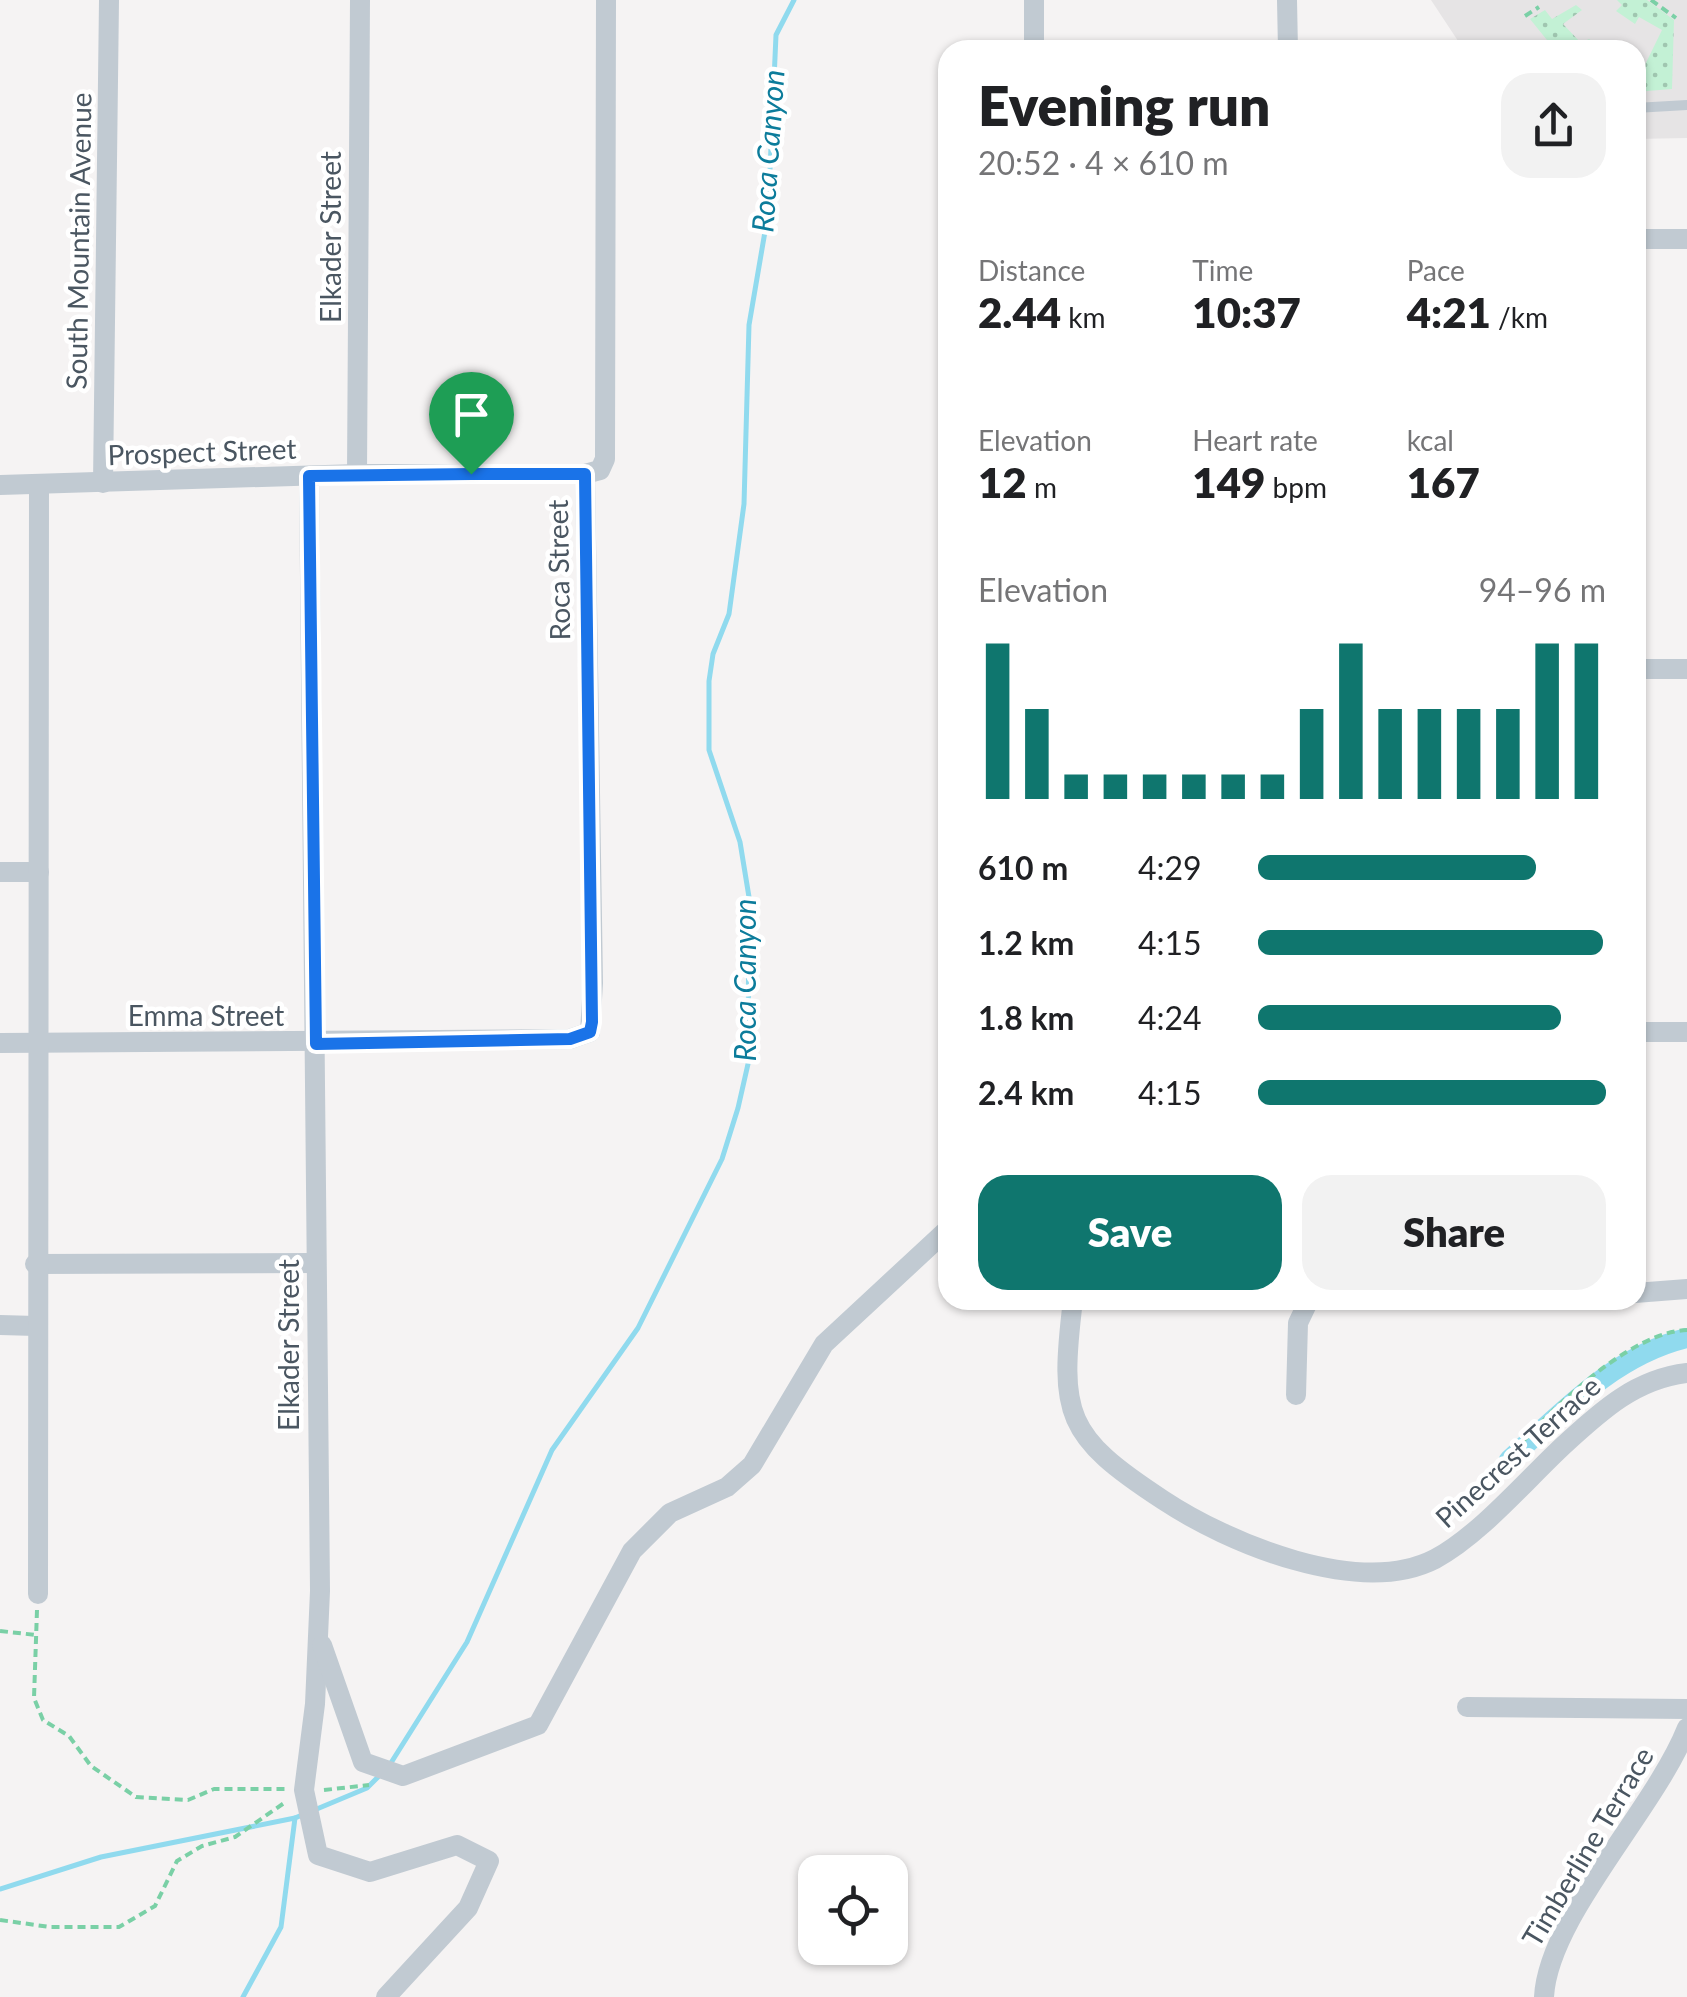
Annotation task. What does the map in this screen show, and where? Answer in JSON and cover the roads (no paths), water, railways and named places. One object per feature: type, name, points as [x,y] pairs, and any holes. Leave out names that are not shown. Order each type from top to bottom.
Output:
[{"type":"street","name":"South Mountain Avenue","points":[[103,483],[109,0]]},
{"type":"street","name":"Elkader Street","points":[[357,474],[360,0]]},
{"type":"street","name":"Roca Street","points":[[590,1032],[585,474],[600,470],[605,459],[606,0]]},
{"type":"street","points":[[1034,0],[1034,40]]},
{"type":"street","points":[[1287,0],[1288,40]]},
{"type":"street","points":[[1646,239],[1687,239]]},
{"type":"street","name":"Prospect Street","points":[[0,485],[357,474],[585,474]]},
{"type":"street","name":"Elkader Street","points":[[309,476],[318,1634],[310,1760],[304,1790],[318,1855],[370,1872],[457,1844],[489,1861],[468,1908],[386,1997]]},
{"type":"street","points":[[38,1594],[35,1043],[39,484]]},
{"type":"street","points":[[1646,670],[1687,669]]},
{"type":"street","points":[[0,872],[39,872]]},
{"type":"street","name":"Emma Street","points":[[0,1043],[316,1044],[570,1039],[590,1032]]},
{"type":"street","points":[[1646,1032],[1687,1032]]},
{"type":"street","points":[[318,1634],[364,1762],[373,1766],[400,1775],[538,1725],[632,1551],[670,1514],[727,1487],[752,1465],[824,1344],[938,1239]]},
{"type":"street","points":[[35,1264],[316,1263]]},
{"type":"street","points":[[1646,1292],[1687,1289]]},
{"type":"street","name":"Pinecrest Terrace","points":[[1072,1310],[1067,1390],[1080,1426],[1100,1457],[1225,1537],[1350,1570],[1394,1571],[1446,1552],[1622,1395],[1666,1376],[1687,1373]]},
{"type":"street","points":[[1296,1395],[1298,1323],[1304,1310]]},
{"type":"street","points":[[0,1326],[36,1326]]},
{"type":"street","points":[[1467,1708],[1687,1709]]},
{"type":"street","name":"Timberline Terrace","points":[[1544,1997],[1556,1944],[1663,1780],[1687,1728]]},
{"type":"lane","points":[[1646,107],[1687,105]]},
{"type":"waterway","name":"Roca Canyon","points":[[389,1766],[467,1642],[552,1450],[638,1328],[722,1159],[738,1108],[748,1064],[749,897],[740,842],[709,750],[709,681],[713,654],[729,614],[744,504],[749,325],[768,214],[776,35],[794,0]]},
{"type":"waterway","points":[[1509,1460],[1613,1371],[1636,1357],[1687,1338]]},
{"type":"waterway","name":"Roca Canyon","points":[[312,1811],[367,1788],[381,1774]]},
{"type":"waterway","name":"Roca Canyon","points":[[243,1997],[281,1927],[295,1818],[302,1815]]},
{"type":"waterway","points":[[0,1889],[101,1857],[295,1818]]}]
